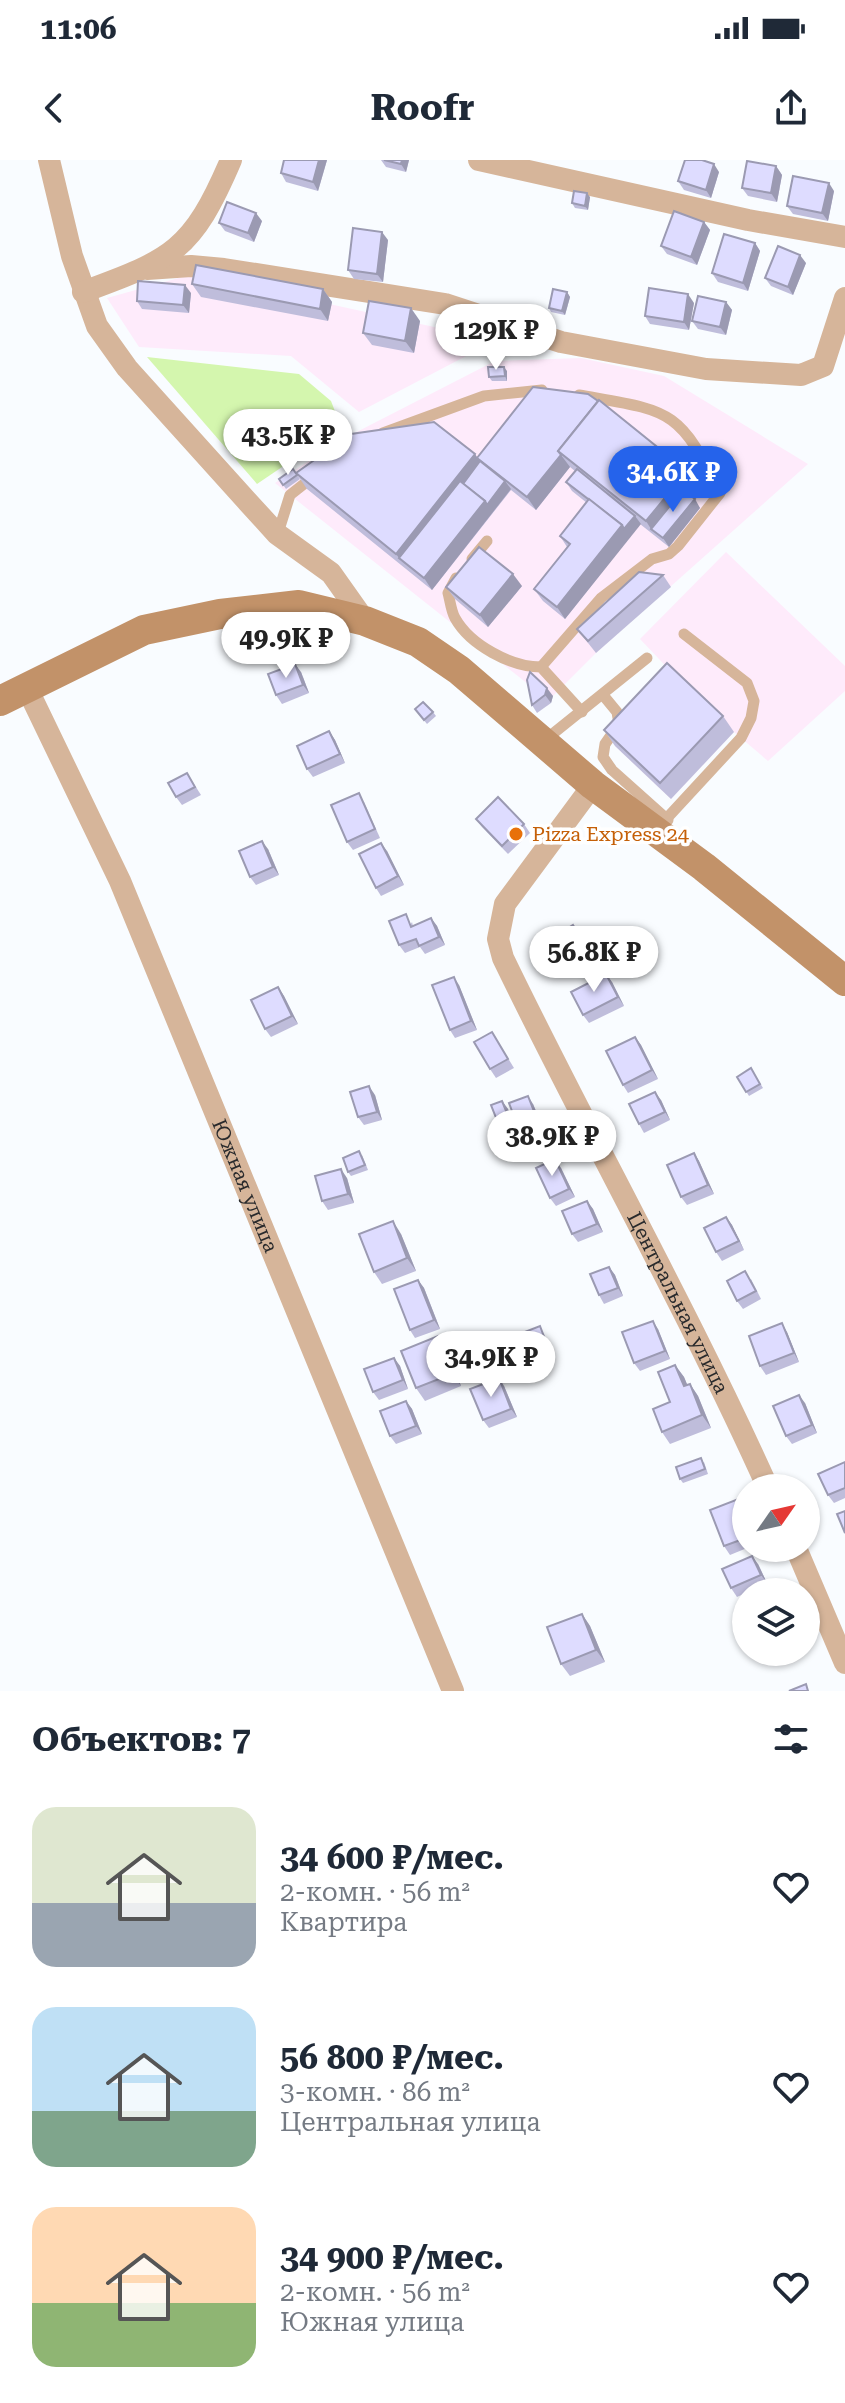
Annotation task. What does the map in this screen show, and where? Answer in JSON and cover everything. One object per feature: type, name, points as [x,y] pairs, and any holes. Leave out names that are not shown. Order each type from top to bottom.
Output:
[{"type":"main road","points":[[0,701],[144,630],[220,614],[299,605],[365,621],[418,642],[459,670],[593,785],[661,825],[845,981]]},
{"type":"street","points":[[49,160],[83,292],[97,326],[127,368],[277,534],[331,573],[365,621]]},
{"type":"street","points":[[83,292],[147,269],[179,250],[197,227],[231,160]]},
{"type":"street","points":[[479,160],[748,220],[845,237]]},
{"type":"street","points":[[147,269],[191,266],[224,269],[430,302],[561,342],[706,369],[801,375],[823,366],[845,298]]},
{"type":"street","name":"Южная улица","points":[[26,686],[144,938],[325,1386],[453,1691]]},
{"type":"street","name":"Центральная улица","points":[[593,785],[505,904],[498,939],[503,958],[561,1078],[731,1406],[762,1474]]},
{"type":"street","points":[[802,1562],[845,1663]]},
{"type":"lane","points":[[373,438],[484,396],[551,391]]},
{"type":"lane","points":[[541,667],[601,598],[652,559],[669,554],[678,546],[720,493],[687,432],[670,416],[641,406],[565,393]]},
{"type":"lane","points":[[277,534],[290,495],[322,471]]},
{"type":"lane","points":[[487,541],[448,593],[454,617],[476,641],[523,667],[541,667],[582,712]]},
{"type":"lane","points":[[603,695],[617,712],[619,724],[605,744],[603,757],[661,825],[741,738],[751,718],[754,701],[747,683],[684,634]]},
{"type":"lane","points":[[542,743],[647,658]]},
{"type":"shaded area","points":[[193,274],[457,332],[472,353],[359,412],[291,356],[139,347],[107,298]]},
{"type":"shaded area","points":[[581,358],[664,376],[808,464],[596,653],[550,699],[548,706],[533,688],[275,483],[341,440],[495,361]]},
{"type":"shaded area","points":[[726,552],[845,666],[845,691],[768,761],[734,732],[671,799],[615,746],[678,679],[640,639]]},
{"type":"green space","points":[[147,357],[299,374],[331,401],[341,427],[257,484]]},
{"type":"building","points":[[284,160],[319,160],[313,182],[281,173]]},
{"type":"building","points":[[685,160],[714,164],[706,190],[678,181]]},
{"type":"building","points":[[747,161],[776,166],[771,193],[742,188]]},
{"type":"building","points":[[793,176],[829,183],[822,213],[787,206]]},
{"type":"building","points":[[574,191],[587,193],[585,206],[572,203]]},
{"type":"building","points":[[227,202],[256,213],[248,233],[219,223]]},
{"type":"building","points":[[674,211],[704,222],[691,257],[661,246]]},
{"type":"building","points":[[353,228],[382,232],[377,274],[348,270]]},
{"type":"building","points":[[724,234],[755,243],[743,283],[712,273]]},
{"type":"building","points":[[778,246],[800,255],[788,287],[765,278]]},
{"type":"building","points":[[196,265],[323,289],[320,309],[192,284]]},
{"type":"building","points":[[138,281],[185,285],[183,305],[137,301]]},
{"type":"building","points":[[649,288],[688,294],[684,322],[645,316]]},
{"type":"building","points":[[553,289],[567,292],[562,311],[549,308]]},
{"type":"building","points":[[698,296],[726,302],[720,327],[692,321]]},
{"type":"building","points":[[369,301],[411,308],[405,341],[363,333]]},
{"type":"building","points":[[488,367],[504,367],[505,376],[489,377]]},
{"type":"building","points":[[533,387],[588,394],[598,401],[558,451],[561,455],[527,497],[477,458]]},
{"type":"building","points":[[599,400],[687,471],[646,521],[558,451]]},
{"type":"building","points":[[434,422],[475,454],[396,554],[296,473],[351,434]]},
{"type":"building","points":[[480,461],[505,481],[487,505],[463,484]]},
{"type":"building","points":[[293,469],[297,475],[283,485],[279,479]]},
{"type":"building","points":[[577,469],[635,516],[624,529],[566,482]]},
{"type":"building","points":[[460,481],[485,501],[424,578],[399,558]]},
{"type":"building","points":[[683,490],[695,499],[663,538],[651,529]]},
{"type":"building","points":[[589,499],[622,525],[557,607],[534,589],[570,544],[560,536]]},
{"type":"building","points":[[479,547],[513,574],[480,615],[446,587]]},
{"type":"building","points":[[639,572],[663,575],[588,641],[577,629]]},
{"type":"building","points":[[667,663],[723,716],[660,783],[604,730]]},
{"type":"building","points":[[295,664],[303,685],[276,695],[268,674]]},
{"type":"building","points":[[530,672],[547,688],[545,695],[532,705],[527,680]]},
{"type":"building","points":[[423,702],[433,712],[424,720],[415,709]]},
{"type":"building","points":[[329,731],[340,754],[307,769],[297,746]]},
{"type":"building","points":[[187,773],[195,787],[176,797],[168,783]]},
{"type":"building","points":[[359,793],[375,829],[347,842],[331,805]]},
{"type":"building","points":[[498,797],[524,824],[502,846],[476,819]]},
{"type":"building","points":[[262,841],[273,867],[250,877],[239,851]]},
{"type":"building","points":[[381,843],[398,876],[376,888],[359,854]]},
{"type":"building","points":[[406,914],[411,927],[431,918],[439,937],[419,946],[416,939],[399,945],[389,921]]},
{"type":"building","points":[[573,925],[587,947],[561,964],[547,942]]},
{"type":"building","points":[[606,974],[618,997],[583,1015],[571,992]]},
{"type":"building","points":[[454,977],[471,1021],[450,1030],[432,985]]},
{"type":"building","points":[[278,987],[292,1016],[265,1029],[251,1000]]},
{"type":"building","points":[[492,1032],[508,1059],[490,1069],[474,1042]]},
{"type":"building","points":[[635,1037],[652,1070],[623,1085],[606,1051]]},
{"type":"building","points":[[751,1068],[760,1084],[746,1092],[737,1077]]},
{"type":"building","points":[[369,1086],[377,1112],[358,1117],[350,1092]]},
{"type":"building","points":[[655,1092],[665,1112],[639,1124],[629,1104]]},
{"type":"building","points":[[528,1096],[540,1127],[521,1135],[509,1103]]},
{"type":"building","points":[[502,1101],[517,1138],[506,1143],[491,1105]]},
{"type":"building","points":[[359,1151],[365,1165],[348,1172],[343,1158]]},
{"type":"building","points":[[694,1153],[708,1185],[681,1197],[667,1165]]},
{"type":"building","points":[[555,1159],[569,1189],[550,1198],[536,1168]]},
{"type":"building","points":[[341,1169],[348,1194],[322,1201],[315,1176]]},
{"type":"building","points":[[587,1201],[597,1224],[572,1234],[562,1211]]},
{"type":"building","points":[[726,1217],[739,1241],[716,1252],[704,1228]]},
{"type":"building","points":[[393,1221],[407,1258],[374,1272],[359,1234]]},
{"type":"building","points":[[609,1267],[618,1288],[599,1295],[590,1274]]},
{"type":"building","points":[[745,1271],[756,1291],[737,1301],[727,1281]]},
{"type":"building","points":[[418,1280],[434,1320],[410,1330],[394,1289]]},
{"type":"building","points":[[653,1321],[665,1351],[634,1363],[622,1332]]},
{"type":"building","points":[[782,1323],[794,1353],[760,1366],[749,1336]]},
{"type":"building","points":[[540,1326],[546,1342],[528,1349],[522,1333]]},
{"type":"building","points":[[438,1336],[452,1374],[416,1388],[401,1351]]},
{"type":"building","points":[[394,1358],[403,1380],[373,1392],[364,1369]]},
{"type":"building","points":[[675,1365],[684,1386],[690,1384],[702,1415],[662,1432],[653,1409],[670,1402],[658,1372]]},
{"type":"building","points":[[499,1378],[511,1409],[483,1420],[470,1389]]},
{"type":"building","points":[[799,1395],[812,1425],[786,1436],[773,1406]]},
{"type":"building","points":[[406,1401],[416,1426],[390,1436],[380,1411]]},
{"type":"building","points":[[701,1458],[705,1469],[680,1479],[676,1467]]},
{"type":"building","points":[[845,1462],[845,1488],[828,1495],[818,1474]]},
{"type":"building","points":[[732,1501],[732,1543],[724,1546],[710,1510]]},
{"type":"building","points":[[845,1511],[845,1533],[837,1514]]},
{"type":"building","points":[[738,1562],[755,1562],[761,1575],[732,1578],[731,1588],[722,1569]]},
{"type":"building","points":[[582,1614],[596,1650],[561,1664],[547,1627]]},
{"type":"building","points":[[806,1684],[808,1691],[789,1691]]},
{"type":"place","name":"Pizza Express 24","points":[[516,834]]}]
